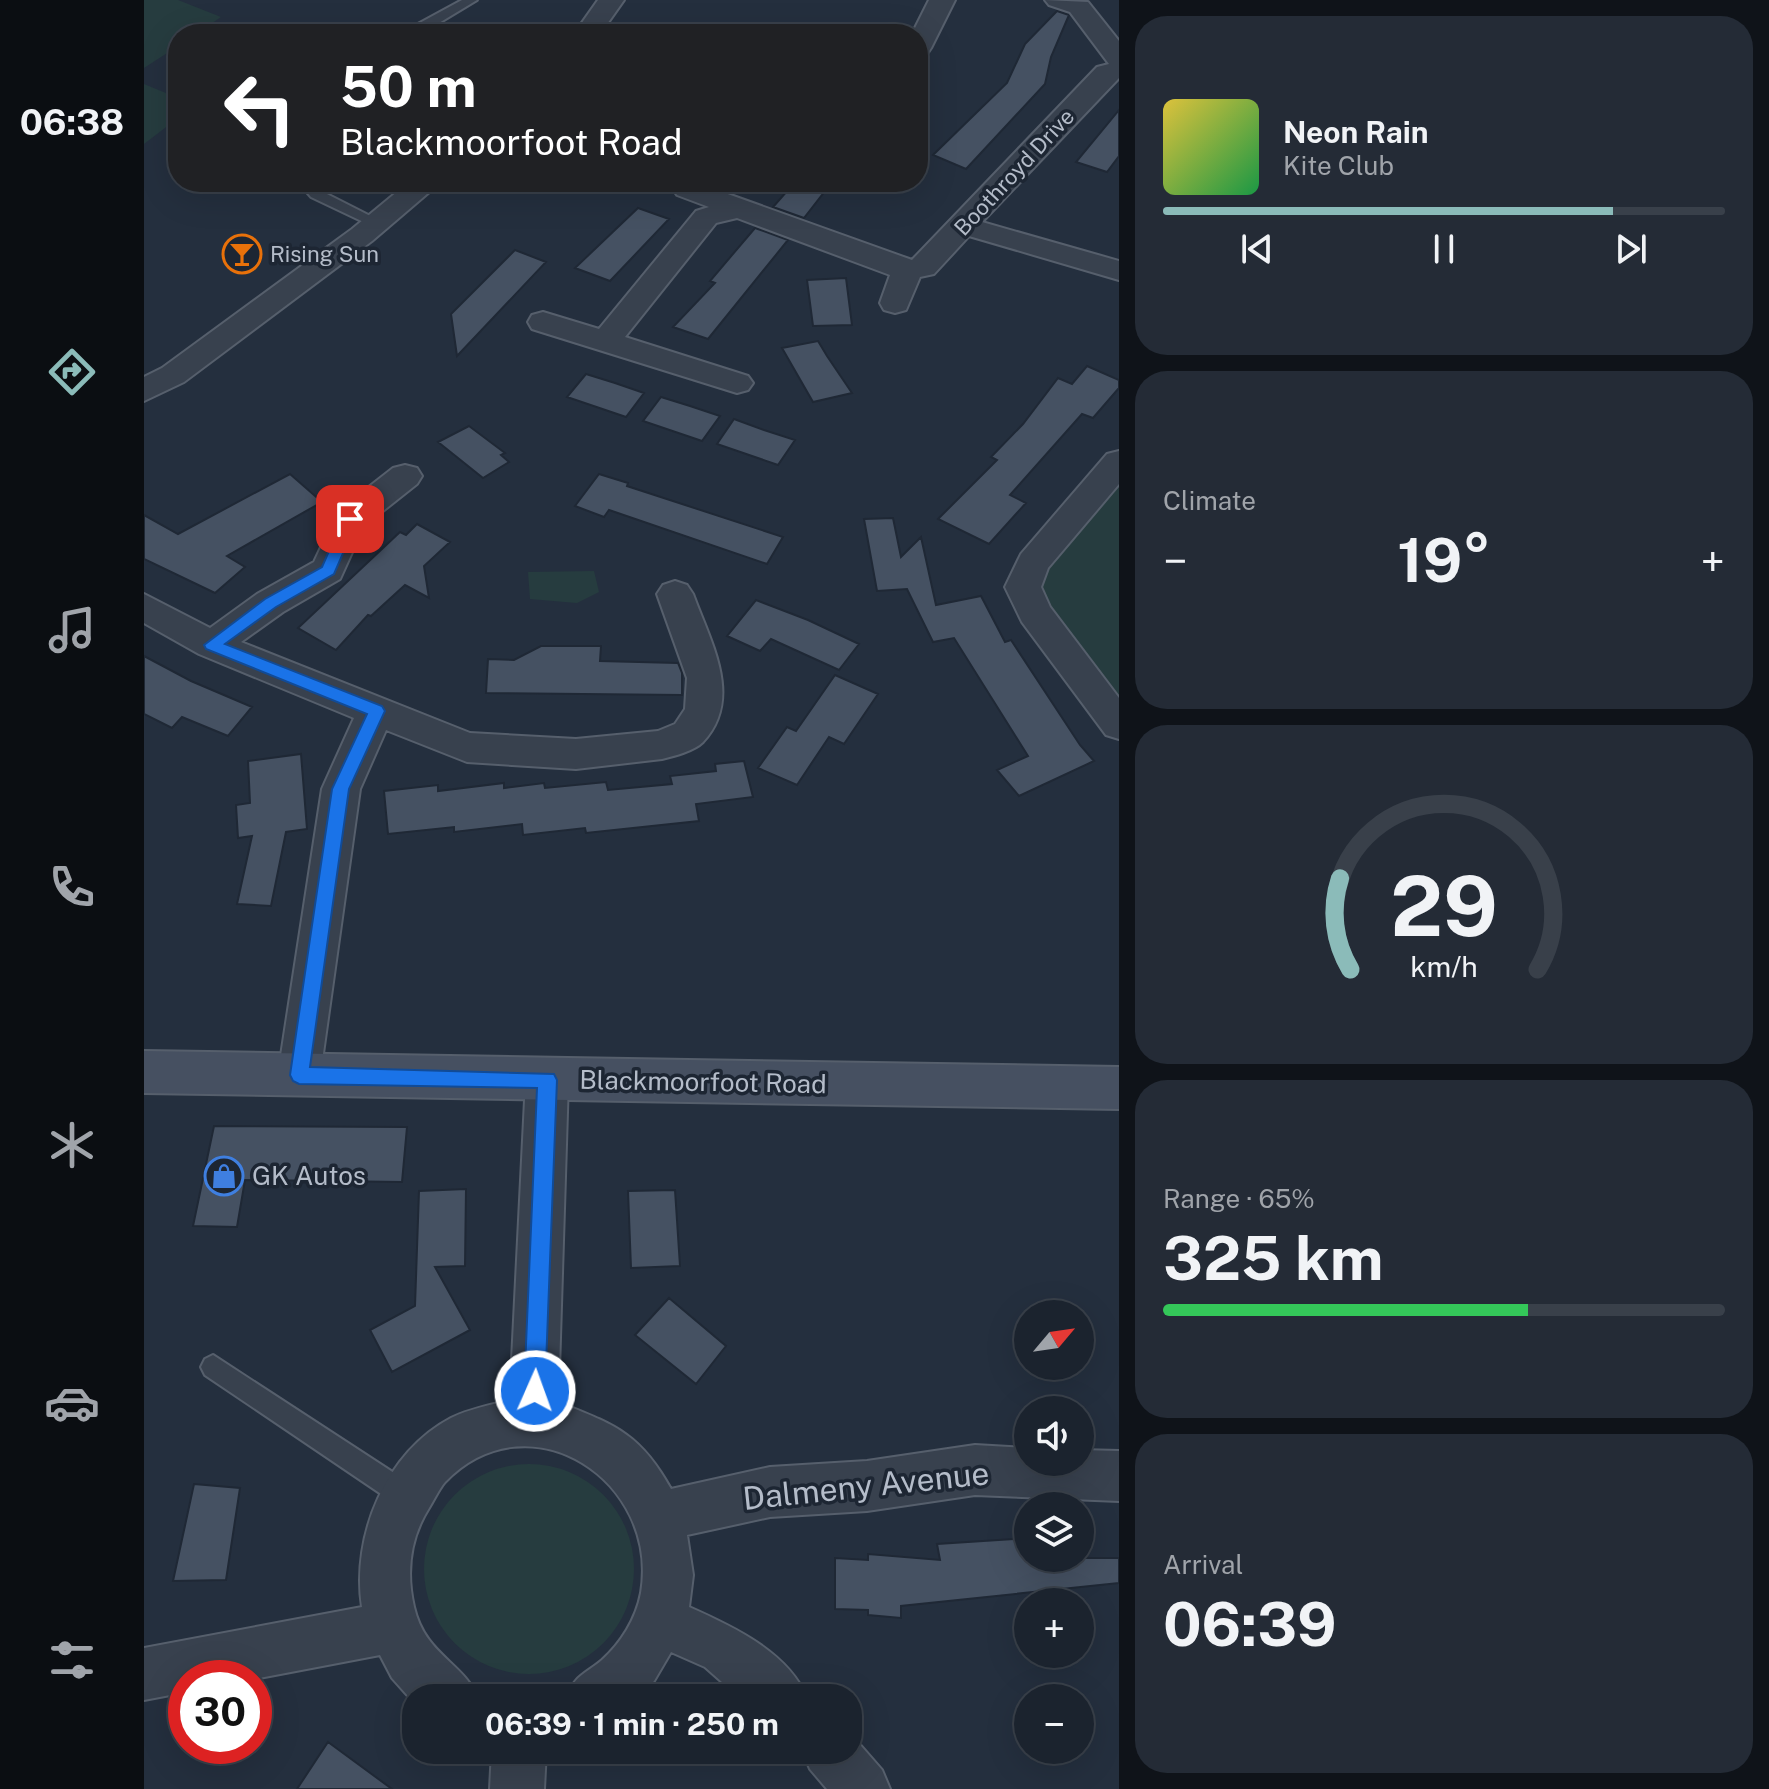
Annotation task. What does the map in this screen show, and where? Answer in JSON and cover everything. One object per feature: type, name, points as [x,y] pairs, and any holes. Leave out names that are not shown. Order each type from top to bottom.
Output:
[{"type":"street","points":[[593,24],[609,0]]},
{"type":"street","points":[[928,28],[942,0]]},
{"type":"street","points":[[1075,2],[1119,59]]},
{"type":"street","name":"Boothroyd Drive","points":[[907,271],[923,267],[1107,73],[1119,70]]},
{"type":"street","points":[[144,391],[173,375],[415,192]]},
{"type":"street","points":[[694,192],[907,271],[895,303]]},
{"type":"street","points":[[604,343],[706,217],[736,209]]},
{"type":"street","points":[[965,226],[1119,271]]},
{"type":"street","points":[[543,322],[737,383]]},
{"type":"street","points":[[1119,462],[1033,563],[1023,587],[1035,613],[1119,725]]},
{"type":"street","points":[[212,645],[270,603],[328,570],[350,519],[405,476]]},
{"type":"street","points":[[144,607],[212,645],[467,747],[576,754],[662,745],[688,734],[703,711],[705,678],[675,594]]},
{"type":"street","points":[[299,1075],[341,789],[376,711]]},
{"type":"street","name":"Blackmoorfoot Road","points":[[144,1072],[1119,1088]]},
{"type":"street","points":[[533,1422],[547,1080]]},
{"type":"street","points":[[433,1684],[412,1663],[392,1627],[383,1583],[388,1537],[405,1495],[430,1464],[461,1441],[496,1426],[533,1422],[575,1428],[611,1448],[641,1478],[662,1516],[669,1551],[668,1586],[659,1620],[637,1660],[612,1684]]},
{"type":"street","name":"Dalmeny Avenue","points":[[662,1516],[770,1492],[867,1486],[975,1470],[1119,1476]]},
{"type":"street","points":[[659,1620],[723,1649],[764,1684]]},
{"type":"street","points":[[144,1674],[392,1627]]},
{"type":"street","points":[[517,1789],[518,1764]]},
{"type":"street","points":[[841,1764],[863,1789]]},
{"type":"lane","points":[[428,24],[471,0]]},
{"type":"lane","points":[[314,192],[377,223]]},
{"type":"lane","points":[[213,1367],[405,1495]]},
{"type":"green space","points":[[144,0],[178,0],[221,17],[211,24],[168,24],[168,52],[144,68]]},
{"type":"green space","points":[[144,84],[168,94],[168,126],[144,144]]},
{"type":"green space","points":[[1119,473],[1119,710],[1035,593],[1035,577]]},
{"type":"green space","points":[[594,571],[599,592],[577,603],[530,599],[528,572]]},
{"type":"green space","points":[[529,1464],[569,1472],[603,1495],[626,1529],[634,1569],[626,1609],[603,1643],[569,1666],[529,1674],[489,1666],[455,1643],[432,1609],[424,1569],[432,1529],[455,1495],[489,1472]]},
{"type":"building","points":[[1057,11],[1069,15],[1051,57],[1045,84],[966,169],[933,155],[1007,83],[1025,44]]},
{"type":"building","points":[[1119,110],[1119,156],[1107,172],[1076,162]]},
{"type":"building","points":[[786,192],[824,192],[804,218],[773,207]]},
{"type":"building","points":[[638,208],[669,219],[610,281],[575,268]]},
{"type":"building","points":[[755,228],[788,240],[708,339],[673,327],[715,283],[710,281]]},
{"type":"building","points":[[515,250],[546,262],[457,356],[451,314]]},
{"type":"building","points":[[846,278],[852,325],[813,326],[807,280]]},
{"type":"building","points":[[818,341],[852,393],[813,402],[782,348]]},
{"type":"building","points":[[1087,366],[1119,380],[1119,388],[1093,418],[1082,414],[1010,495],[1026,503],[989,544],[938,519],[997,460],[991,457],[1023,424],[1058,378],[1072,384]]},
{"type":"building","points":[[586,374],[644,393],[626,417],[567,397]]},
{"type":"building","points":[[661,397],[720,416],[702,441],[643,421]]},
{"type":"building","points":[[734,419],[795,440],[778,465],[717,444]]},
{"type":"building","points":[[469,426],[505,453],[501,455],[509,462],[483,478],[438,442]]},
{"type":"building","points":[[290,474],[322,502],[227,556],[245,567],[215,593],[144,559],[144,515],[178,534]]},
{"type":"building","points":[[599,474],[783,537],[767,564],[609,510],[604,517],[575,506]]},
{"type":"building","points":[[893,518],[901,557],[921,537],[936,605],[981,596],[1005,642],[1011,640],[1080,745],[1094,761],[1019,796],[997,770],[1028,756],[954,638],[933,642],[907,589],[877,591],[864,519]]},
{"type":"building","points":[[417,524],[450,542],[424,566],[429,598],[405,585],[371,616],[368,615],[336,650],[298,628],[400,532],[406,535]]},
{"type":"building","points":[[756,600],[859,644],[839,670],[771,639],[760,651],[727,636]]},
{"type":"building","points":[[541,646],[601,646],[600,661],[678,663],[682,673],[682,695],[486,693],[488,659],[514,660]]},
{"type":"building","points":[[144,656],[191,681],[252,707],[228,736],[182,717],[172,728],[144,714]]},
{"type":"building","points":[[835,675],[878,694],[844,744],[829,737],[797,785],[758,768],[787,727],[796,731]]},
{"type":"building","points":[[301,754],[307,829],[286,832],[271,906],[237,904],[252,836],[238,838],[236,805],[250,803],[248,761]]},
{"type":"building","points":[[744,761],[753,797],[696,804],[699,821],[586,833],[585,828],[523,835],[522,824],[454,832],[454,827],[388,834],[384,791],[438,785],[438,791],[504,783],[504,788],[544,783],[545,788],[606,782],[608,790],[672,784],[670,776],[716,771],[715,764]]},
{"type":"building","points":[[214,1126],[407,1127],[402,1182],[245,1180],[237,1227],[193,1226]]},
{"type":"building","points":[[466,1189],[465,1266],[435,1267],[470,1330],[392,1372],[370,1330],[415,1306],[419,1191]]},
{"type":"building","points":[[675,1190],[680,1266],[631,1268],[628,1191]]},
{"type":"building","points":[[669,1298],[726,1346],[696,1384],[635,1335]]},
{"type":"building","points":[[194,1484],[240,1488],[226,1580],[173,1581]]},
{"type":"building","points":[[1014,1539],[1014,1572],[1094,1572],[1094,1558],[1119,1558],[1119,1583],[1072,1588],[1014,1588],[1014,1594],[901,1606],[901,1618],[868,1615],[868,1610],[835,1609],[835,1558],[868,1560],[868,1554],[940,1560],[937,1544]]},
{"type":"building","points":[[328,1742],[392,1789],[297,1789]]},
{"type":"place","name":"Rising Sun","points":[[242,254]]},
{"type":"place","name":"GK Autos","points":[[224,1176]]},
{"type":"route","points":[[350,519],[328,570],[270,603],[212,645],[376,711],[341,789],[299,1075],[547,1080],[535,1391]]}]
